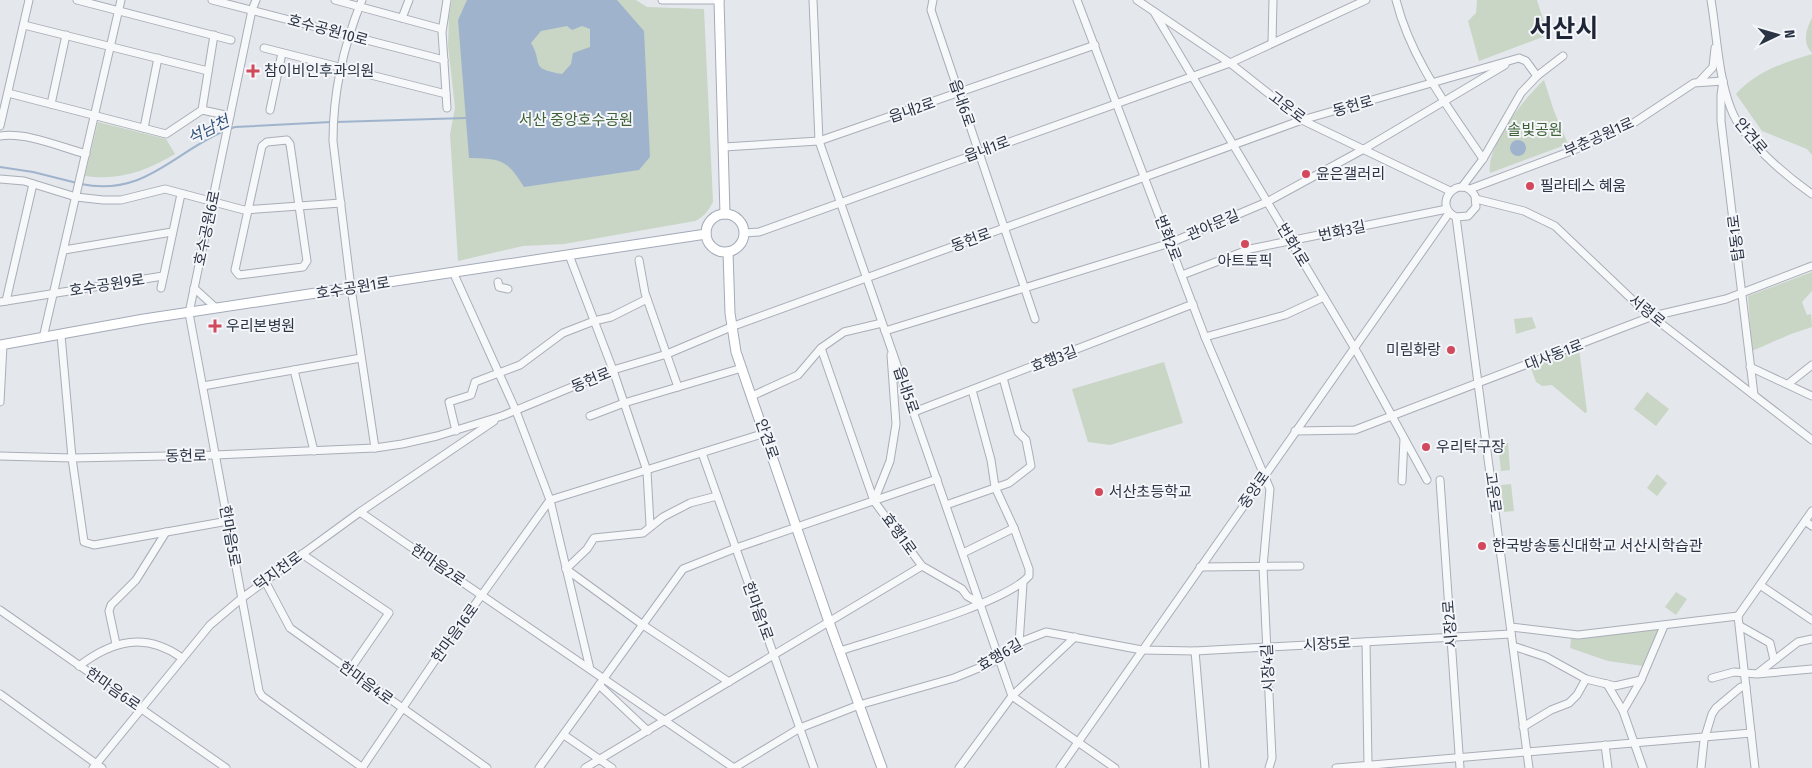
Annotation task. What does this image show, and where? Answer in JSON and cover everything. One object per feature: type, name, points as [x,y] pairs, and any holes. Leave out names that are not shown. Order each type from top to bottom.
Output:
[{"type":"main road","points":[[719,0],[726,214]]},
{"type":"main road","points":[[726,214],[739,220],[744,233],[739,246],[728,252],[713,248],[706,234],[712,219],[726,214]]},
{"type":"main road","name":"호수공원1로","points":[[2,345],[189,312],[706,234]]},
{"type":"main road","name":"안견로","points":[[728,252],[731,327],[742,368],[829,622],[882,768]]},
{"type":"street","points":[[0,126],[29,0]]},
{"type":"street","points":[[77,0],[231,40]]},
{"type":"street","points":[[43,338],[122,0]]},
{"type":"street","name":"호수공원10로","points":[[212,0],[444,60]]},
{"type":"street","points":[[8,93],[166,134],[202,110],[230,116],[252,10],[256,0]]},
{"type":"street","points":[[335,0],[360,3],[402,18],[442,29]]},
{"type":"street","points":[[402,18],[409,0]]},
{"type":"street","points":[[447,0],[442,29],[447,108]]},
{"type":"street","points":[[662,0],[719,0]]},
{"type":"street","name":"읍내5로","points":[[813,0],[819,141],[1012,696]]},
{"type":"street","name":"읍내6로","points":[[933,0],[931,10],[1035,319]]},
{"type":"street","name":"번화2로","points":[[1077,0],[1205,337],[1264,475]]},
{"type":"street","name":"고운로","points":[[1137,0],[1230,63],[1302,120],[1450,191],[1446,200],[1451,213],[1478,384],[1529,768]]},
{"type":"street","points":[[1272,43],[1273,0]]},
{"type":"street","name":"읍내1로","points":[[744,233],[759,232],[1230,63],[1366,0]]},
{"type":"street","points":[[1396,0],[1410,44],[1432,83],[1484,159]]},
{"type":"street","name":"안견로","points":[[1711,0],[1723,81],[1731,110],[1742,128],[1762,151],[1812,194]]},
{"type":"street","points":[[360,3],[341,68],[334,111],[333,134],[351,288],[375,448]]},
{"type":"street","name":"번화1로","points":[[1154,12],[1354,348],[1426,480]]},
{"type":"street","points":[[24,25],[208,71]]},
{"type":"street","points":[[51,104],[66,36]]},
{"type":"street","points":[[202,110],[214,36]]},
{"type":"street","points":[[1698,82],[1713,67],[1715,47],[1718,44]]},
{"type":"street","name":"읍내2로","points":[[724,147],[819,141],[959,94],[1095,45]]},
{"type":"street","points":[[264,48],[446,94]]},
{"type":"street","points":[[270,110],[282,53]]},
{"type":"street","points":[[1450,191],[1462,186],[1484,159],[1517,98],[1537,76],[1563,56]]},
{"type":"street","points":[[144,128],[158,58]]},
{"type":"street","points":[[1432,83],[1514,59],[1524,59],[1537,76]]},
{"type":"street","name":"관아문길","points":[[885,331],[1170,243],[1267,202],[1364,149],[1514,59]]},
{"type":"street","name":"부춘공원1로","points":[[1470,189],[1606,136],[1648,115],[1683,90],[1698,82],[1723,81]]},
{"type":"street","name":"탑동1로","points":[[1723,81],[1720,95],[1721,121],[1754,395]]},
{"type":"street","name":"동헌로","points":[[0,456],[72,458],[215,455],[375,448],[402,444],[456,430],[516,411],[613,370],[667,354],[731,327],[1233,144],[1302,120],[1432,83]]},
{"type":"street","name":"호수공원6로","points":[[189,312],[230,116]]},
{"type":"street","points":[[0,136],[16,136],[36,140],[86,154]]},
{"type":"street","points":[[287,140],[290,144],[299,206],[307,261],[303,267],[240,275],[235,270],[262,146],[267,142],[287,140]]},
{"type":"street","points":[[0,179],[77,194],[121,200],[160,190],[248,209],[341,203]]},
{"type":"street","name":"호수공원9로","points":[[33,184],[3,302],[163,276],[181,194]]},
{"type":"street","points":[[1451,213],[1463,218],[1471,214],[1476,208],[1476,199],[1470,189],[1462,186]]},
{"type":"street","name":"서령로","points":[[1476,199],[1524,211],[1549,222],[1652,316],[1812,440]]},
{"type":"street","name":"번화3길","points":[[1182,275],[1250,249],[1451,213]]},
{"type":"street","name":"중앙로","points":[[1060,768],[1264,475],[1451,213]]},
{"type":"street","points":[[64,250],[172,232]]},
{"type":"street","points":[[569,254],[613,370],[647,471],[650,525]]},
{"type":"street","points":[[639,260],[647,299],[678,387]]},
{"type":"street","name":"대사동1로","points":[[1295,431],[1355,430],[1652,316],[1742,294],[1812,266]]},
{"type":"street","points":[[453,272],[516,411],[550,500],[590,669]]},
{"type":"street","points":[[161,288],[163,276]]},
{"type":"street","points":[[194,288],[216,308]]},
{"type":"street","points":[[1205,337],[1285,315],[1324,297]]},
{"type":"street","points":[[456,430],[448,402],[471,395],[475,382],[499,374],[532,358],[563,333],[594,320],[611,317],[647,299]]},
{"type":"street","name":"효행3길","points":[[914,412],[1193,304]]},
{"type":"street","name":"한마음5로","points":[[189,312],[260,693],[363,768]]},
{"type":"street","points":[[752,396],[798,375],[821,348],[844,332],[882,323]]},
{"type":"street","points":[[61,335],[72,458],[84,542],[94,545],[228,522]]},
{"type":"street","points":[[0,402],[2,345]]},
{"type":"street","name":"효행1로","points":[[890,346],[896,424],[890,461],[874,501],[922,566],[962,589],[967,596],[980,604]]},
{"type":"street","points":[[821,348],[838,402],[874,501]]},
{"type":"street","points":[[203,386],[361,358]]},
{"type":"street","points":[[1788,384],[1812,365]]},
{"type":"street","points":[[1750,367],[1812,396]]},
{"type":"street","points":[[590,416],[624,403],[742,368]]},
{"type":"street","points":[[294,370],[314,451]]},
{"type":"street","points":[[946,504],[1008,483],[1031,466],[1026,440],[1018,432],[1003,378]]},
{"type":"street","points":[[840,651],[980,604],[1023,583],[1029,576],[1029,568],[1014,528],[995,488],[991,460],[972,390]]},
{"type":"street","name":"덕지천로","points":[[97,767],[140,708],[182,658],[210,626],[242,598],[360,512],[502,416]]},
{"type":"street","points":[[550,500],[765,433]]},
{"type":"street","points":[[1402,480],[1404,439]]},
{"type":"street","name":"한마음1로","points":[[702,453],[814,768]]},
{"type":"street","name":"시장4길","points":[[1264,475],[1270,489],[1263,567],[1272,758],[1269,768]]},
{"type":"street","points":[[540,768],[683,569],[736,548],[937,478]]},
{"type":"street","name":"시장2로","points":[[1440,480],[1460,768]]},
{"type":"street","points":[[566,569],[587,549],[594,538],[643,533],[650,525],[690,503],[717,496]]},
{"type":"street","name":"한마음16로","points":[[363,768],[401,709],[550,500]]},
{"type":"street","points":[[1755,768],[1738,616],[1812,511]]},
{"type":"street","name":"한마음2로","points":[[360,512],[590,669],[602,682],[664,720],[734,768],[800,728],[859,705]]},
{"type":"street","points":[[1805,521],[1812,526]]},
{"type":"street","points":[[963,553],[1014,528]]},
{"type":"street","points":[[116,644],[110,606],[136,580],[166,532]]},
{"type":"street","points":[[302,554],[389,613],[349,671]]},
{"type":"street","points":[[584,768],[922,566]]},
{"type":"street","points":[[1200,567],[1300,566]]},
{"type":"street","points":[[566,569],[643,625],[729,682]]},
{"type":"street","name":"한마음4로","points":[[265,581],[290,628],[401,709],[487,768]]},
{"type":"street","points":[[1018,644],[1023,583]]},
{"type":"street","points":[[1760,585],[1812,620]]},
{"type":"street","name":"한마음6로","points":[[0,610],[226,768]]},
{"type":"street","name":"시장5로","points":[[1142,650],[1195,651],[1267,648],[1451,638],[1511,630],[1578,636],[1738,616]]},
{"type":"street","points":[[1624,711],[1641,680],[1664,626]]},
{"type":"street","points":[[1740,626],[1770,643],[1774,660]]},
{"type":"street","name":"효행6길","points":[[859,705],[954,678],[991,663],[1018,644],[1046,632],[1142,650]]},
{"type":"street","points":[[959,768],[1012,696],[1075,637]]},
{"type":"street","points":[[1757,674],[1798,642],[1812,639]]},
{"type":"street","points":[[79,666],[96,652],[116,644],[147,642],[161,645],[182,658]]},
{"type":"street","points":[[1366,642],[1368,765]]},
{"type":"street","points":[[1513,646],[1546,657],[1586,678],[1607,684],[1615,686],[1641,680]]},
{"type":"street","points":[[1195,651],[1205,768]]},
{"type":"street","points":[[1712,678],[1734,672],[1757,674],[1812,669]]},
{"type":"street","points":[[1523,727],[1551,710],[1569,703],[1577,695],[1586,678]]},
{"type":"street","points":[[602,682],[648,731]]},
{"type":"street","points":[[1607,684],[1624,711],[1643,768]]},
{"type":"street","points":[[1701,768],[1705,737],[1716,708],[1741,687],[1746,687]]},
{"type":"street","points":[[0,694],[97,767]]},
{"type":"street","points":[[1012,696],[1079,741],[1115,768]]},
{"type":"street","points":[[1338,768],[1751,733]]},
{"type":"street","points":[[564,735],[612,768]]},
{"type":"street","points":[[1605,745],[1608,768]]},
{"type":"green space","name":"서산 중앙호수공원","points":[[452,0],[636,0],[647,7],[704,9],[713,202],[706,213],[695,221],[564,244],[523,246],[458,261],[450,134],[455,108],[448,45]]},
{"type":"green space","points":[[1477,0],[1537,0],[1548,35],[1479,61],[1468,21],[1476,13]]},
{"type":"green space","points":[[1812,18],[1812,53],[1807,45],[1806,36]]},
{"type":"green space","points":[[1812,54],[1812,155],[1807,149],[1762,131],[1736,94],[1753,79],[1771,69]]},
{"type":"green space","name":"솔빛공원","points":[[1544,80],[1554,111],[1568,144],[1490,173],[1490,162],[1500,136],[1527,98]]},
{"type":"green space","points":[[98,122],[166,139],[175,154],[143,170],[121,176],[85,176]]},
{"type":"green space","points":[[1812,272],[1812,291],[1802,302],[1807,315],[1811,314],[1812,327],[1752,351],[1748,296]]},
{"type":"green space","points":[[1532,317],[1536,328],[1516,334],[1514,319]]},
{"type":"green space","points":[[1579,348],[1587,412],[1585,413],[1552,385],[1542,386],[1536,382],[1531,368]]},
{"type":"green space","points":[[1164,362],[1183,423],[1110,445],[1088,442],[1072,389]]},
{"type":"green space","points":[[1647,392],[1669,409],[1656,426],[1634,409]]},
{"type":"green space","points":[[1508,443],[1510,470],[1501,471],[1498,444]]},
{"type":"green space","points":[[1657,474],[1667,483],[1657,496],[1647,488]]},
{"type":"green space","points":[[1511,484],[1514,511],[1504,512],[1501,485]]},
{"type":"green space","points":[[1676,592],[1687,599],[1676,615],[1665,607]]},
{"type":"green space","points":[[1659,629],[1643,666],[1608,661],[1570,648],[1571,639]]},
{"type":"water","points":[[467,0],[617,0],[644,31],[650,157],[639,170],[524,187],[513,171],[502,162],[469,158],[458,20]],"holes":[[[567,26],[572,30],[582,26],[590,29],[590,47],[573,53],[571,64],[562,74],[551,72],[541,67],[531,43],[541,31]]]},
{"type":"water","points":[[1518,140],[1524,142],[1526,148],[1524,154],[1518,156],[1512,154],[1510,148],[1512,142]]},
{"type":"waterway","name":"석남천","points":[[336,122],[466,118]]},
{"type":"waterway","name":"석남천","points":[[229,129],[235,127],[331,122]]},
{"type":"waterway","name":"석남천","points":[[81,184],[103,186],[123,184],[140,179],[224,131]]},
{"type":"waterway","name":"석남천","points":[[0,167],[33,172],[77,183]]},
{"type":"place","name":"참이비인후과의원","points":[[253,71]]},
{"type":"place","name":"윤은갤러리","points":[[1306,174]]},
{"type":"place","name":"필라테스 혜움","points":[[1530,186]]},
{"type":"place","name":"아트토픽","points":[[1245,244]]},
{"type":"place","name":"우리본병원","points":[[215,326]]},
{"type":"place","name":"미림화랑","points":[[1451,350]]},
{"type":"place","name":"우리탁구장","points":[[1426,447]]},
{"type":"place","name":"서산초등학교","points":[[1099,492]]},
{"type":"place","name":"한국방송통신대학교 서산시학습관","points":[[1482,546]]},
{"type":"district","name":"서산시","points":[[1564,28]]}]
